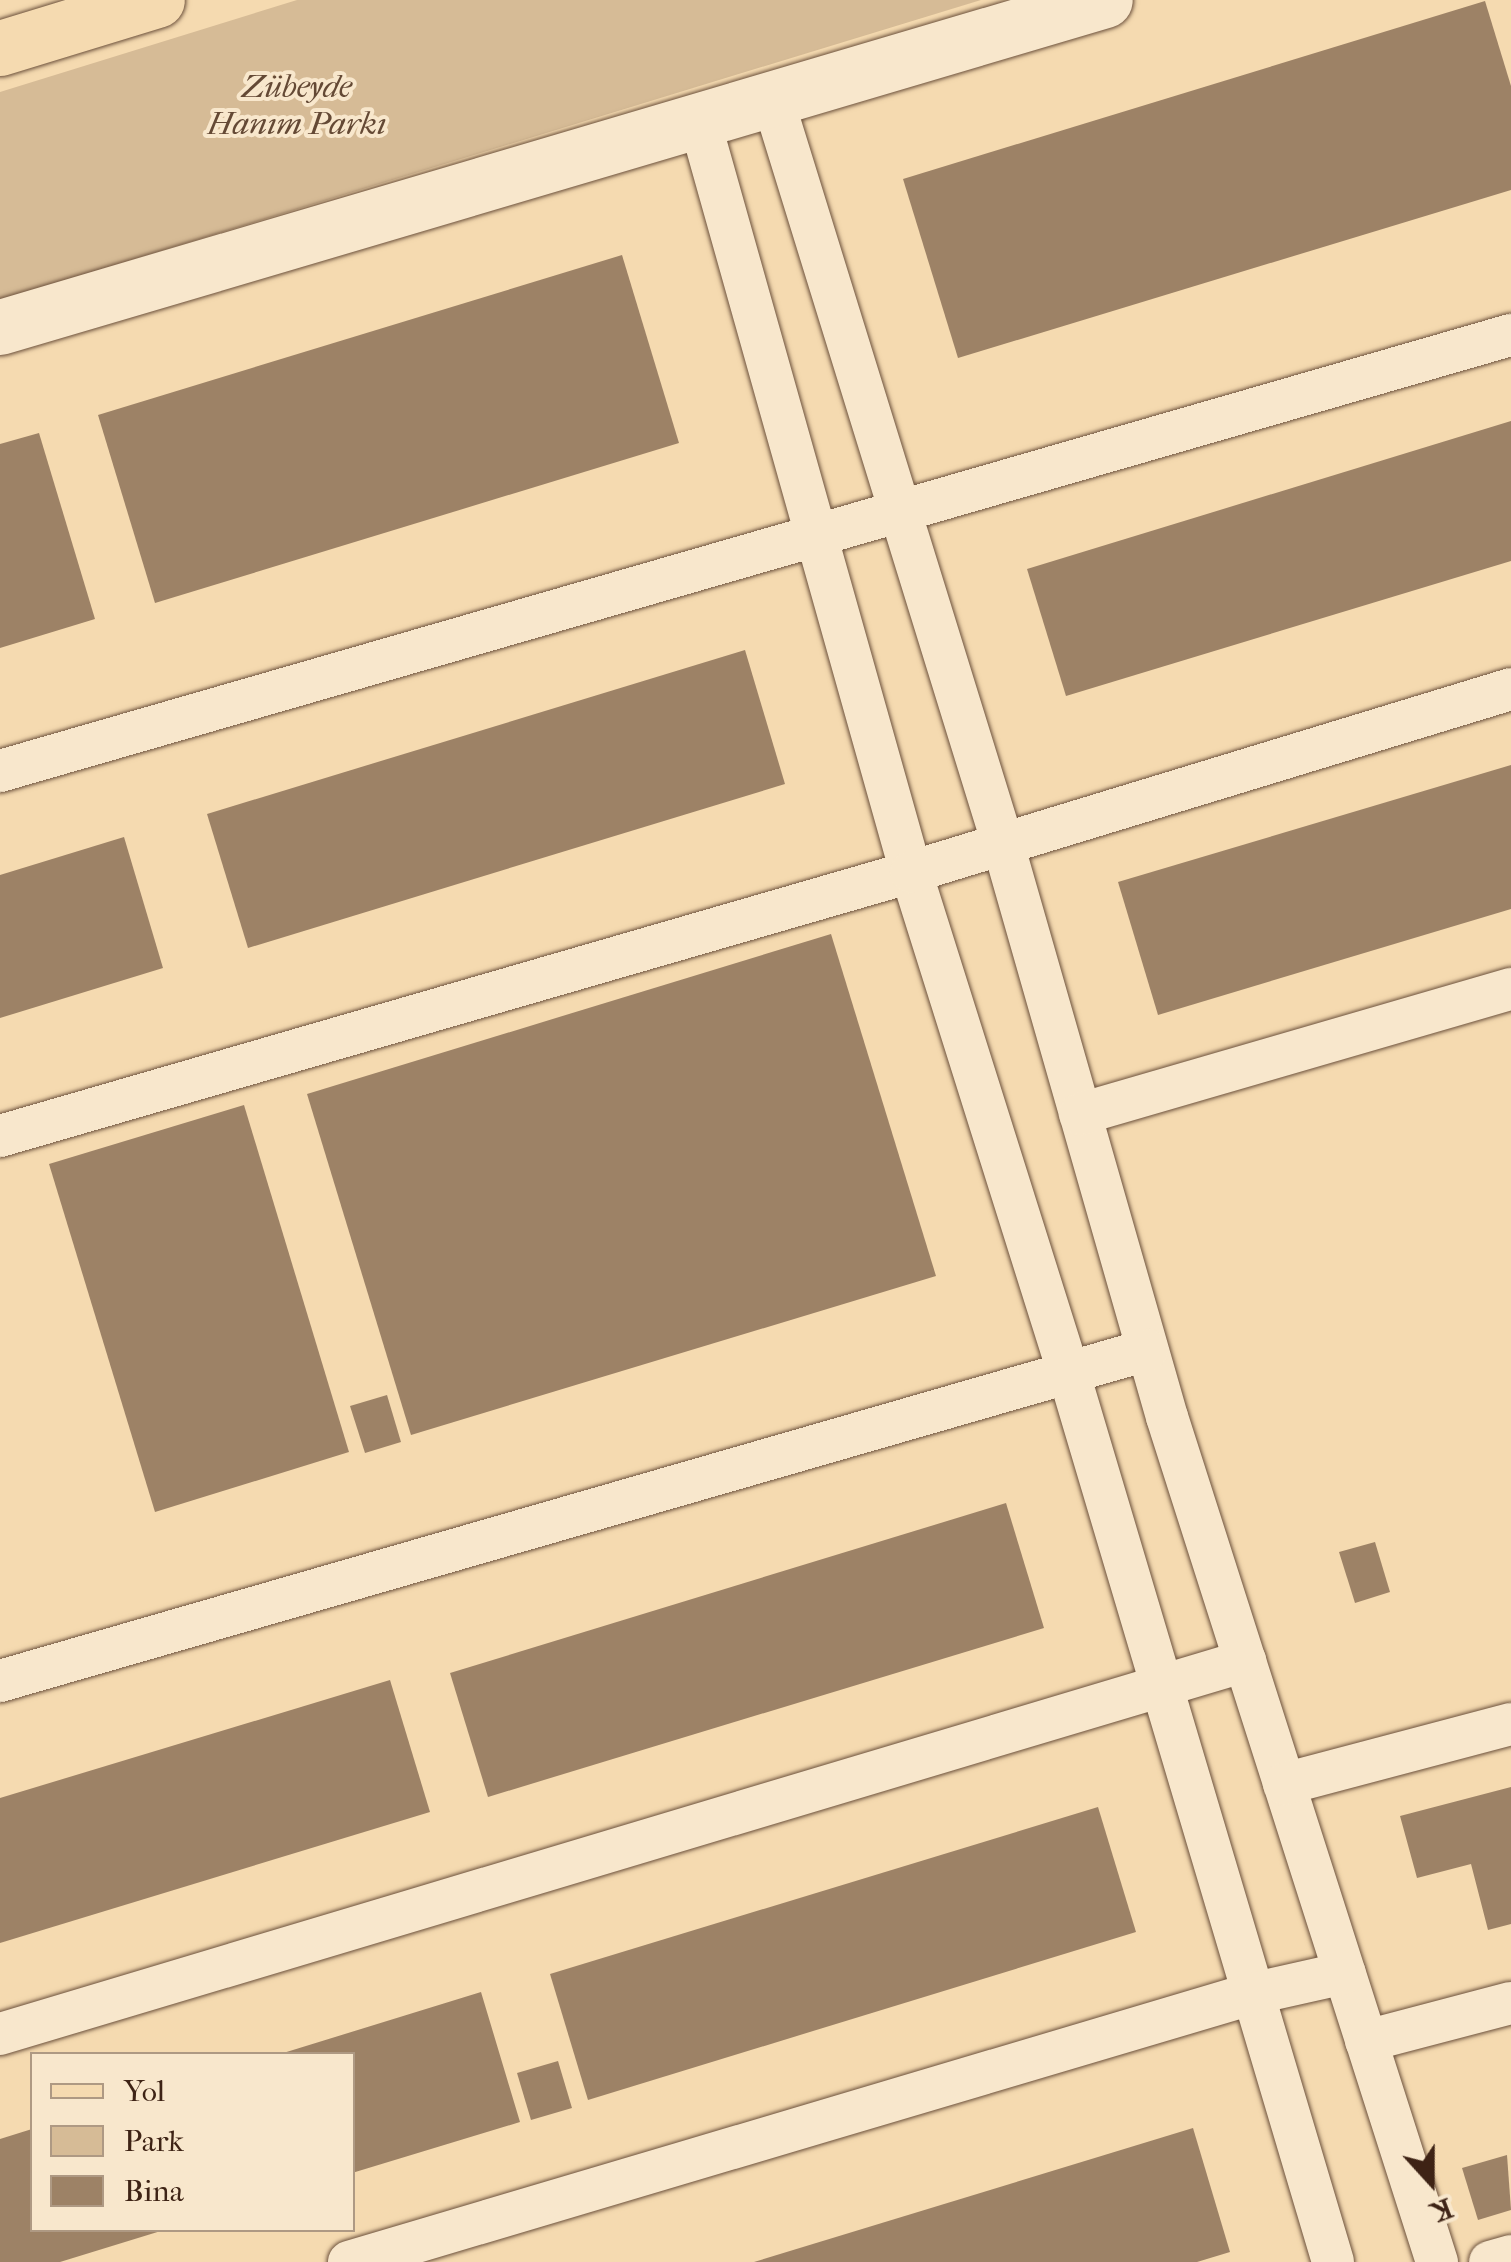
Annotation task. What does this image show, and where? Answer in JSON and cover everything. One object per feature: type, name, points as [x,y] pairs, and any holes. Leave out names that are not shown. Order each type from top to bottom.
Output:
[{"type":"main road","points":[[0,48],[157,0]]},
{"type":"street","points":[[0,327],[1105,0]]},
{"type":"street","points":[[772,97],[1004,844],[1148,1350],[1437,2262]]},
{"type":"street","points":[[700,118],[911,872],[1069,1374],[1333,2262]]},
{"type":"street","points":[[0,771],[901,514],[1511,334]]},
{"type":"street","points":[[0,1136],[911,872],[1511,689]]},
{"type":"street","points":[[1080,1114],[1511,989]]},
{"type":"street","points":[[0,1681],[1148,1350]]},
{"type":"street","points":[[0,2034],[1245,1661]]},
{"type":"street","points":[[1284,1784],[1511,1724]]},
{"type":"street","points":[[349,2262],[1252,1994],[1345,1973]]},
{"type":"street","points":[[1366,2040],[1511,2003]]},
{"type":"street","points":[[1490,2262],[1511,2256]]},
{"type":"green space","name":"Zübeyde Hanım Parkı","points":[[297,0],[981,0],[0,300],[0,92]]},
{"type":"building","points":[[1485,1],[1511,86],[1511,190],[958,358],[903,179]]},
{"type":"building","points":[[622,255],[679,443],[155,603],[98,415]]},
{"type":"building","points":[[1511,421],[1511,561],[1066,696],[1027,569]]},
{"type":"building","points":[[39,433],[95,619],[0,648],[0,444]]},
{"type":"building","points":[[745,650],[785,784],[248,948],[207,814]]},
{"type":"building","points":[[1511,765],[1511,909],[1158,1015],[1118,882]]},
{"type":"building","points":[[124,837],[163,968],[0,1018],[0,875]]},
{"type":"building","points":[[831,934],[936,1276],[411,1435],[307,1094]]},
{"type":"building","points":[[244,1105],[349,1452],[155,1512],[49,1164]]},
{"type":"building","points":[[387,1395],[401,1442],[365,1453],[350,1406]]},
{"type":"building","points":[[1006,1503],[1044,1628],[488,1797],[450,1673]]},
{"type":"building","points":[[1375,1542],[1390,1592],[1355,1603],[1339,1552]]},
{"type":"building","points":[[390,1680],[430,1812],[0,1943],[0,1798]]},
{"type":"building","points":[[1511,1787],[1511,1924],[1488,1930],[1471,1864],[1417,1878],[1400,1816]]},
{"type":"building","points":[[1098,1807],[1136,1932],[588,2100],[550,1974]]},
{"type":"building","points":[[481,1992],[520,2122],[355,2172],[355,2052],[286,2052]]},
{"type":"building","points":[[558,2061],[572,2108],[531,2120],[517,2073]]},
{"type":"building","points":[[1193,2128],[1230,2252],[1197,2262],[754,2262]]},
{"type":"building","points":[[30,2130],[30,2232],[158,2232],[60,2262],[0,2262],[0,2139]]},
{"type":"building","points":[[1507,2155],[1511,2210],[1478,2220],[1462,2168]]}]
